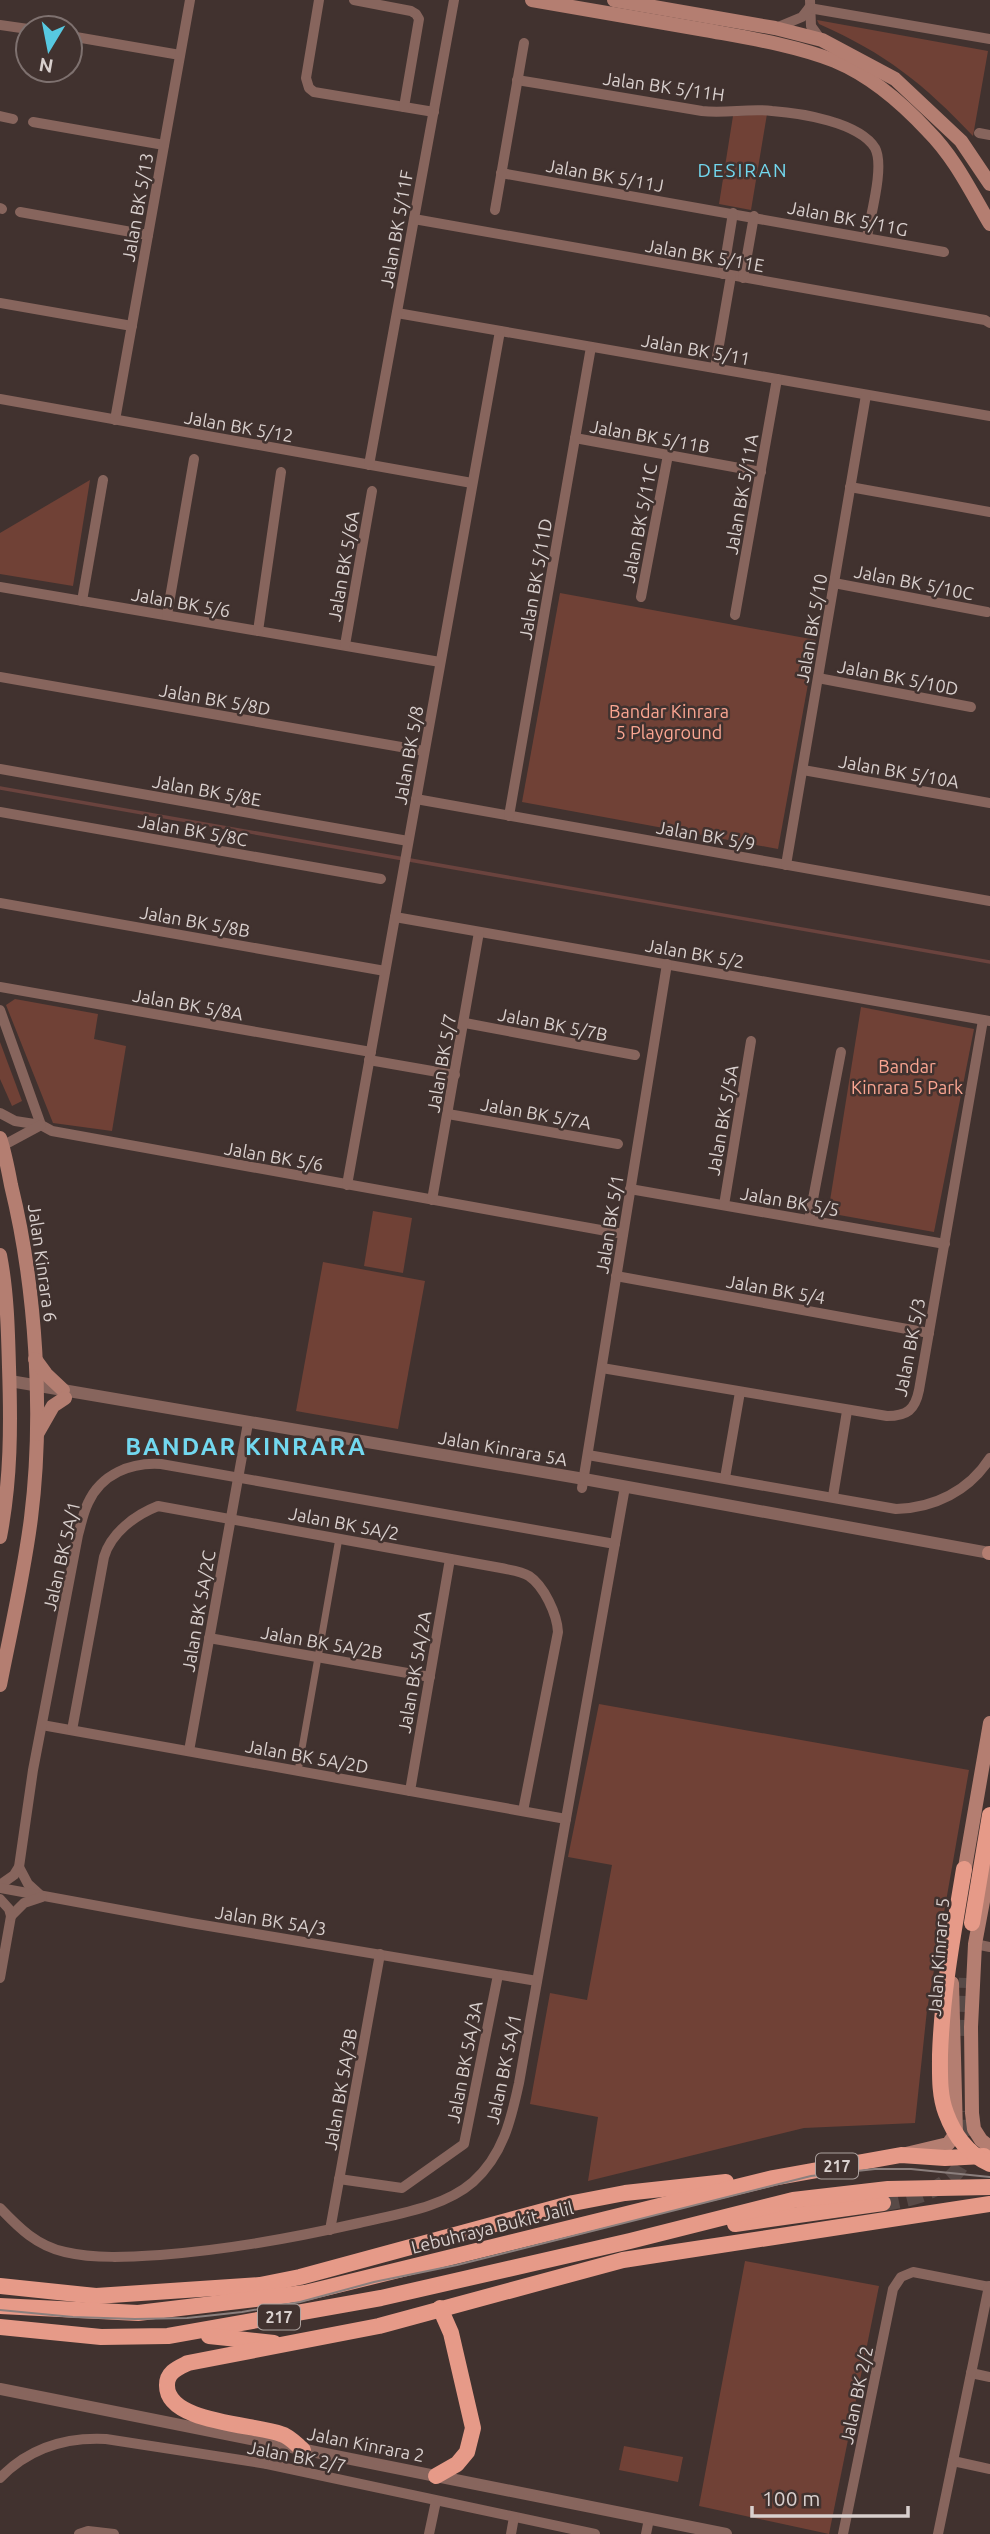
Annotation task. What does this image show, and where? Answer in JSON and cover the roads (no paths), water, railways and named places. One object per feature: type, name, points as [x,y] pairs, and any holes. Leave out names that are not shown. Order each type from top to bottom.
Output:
[{"type":"highway","points":[[972,1923],[990,1815]]},
{"type":"highway","points":[[964,1869],[941,2017],[941,2093],[945,2112],[960,2141],[990,2164]]},
{"type":"highway","name":"Lebuhraya Bukit Jalil","points":[[0,2306],[95,2313],[138,2313],[305,2293],[773,2178],[901,2155],[944,2158],[990,2156]]},
{"type":"highway","points":[[164,2310],[573,2203],[693,2184],[773,2178]]},
{"type":"highway","name":"217","points":[[0,2328],[100,2337],[168,2336],[381,2298],[793,2200],[888,2189],[990,2187]]},
{"type":"highway","points":[[629,2241],[651,2242],[737,2224],[883,2203]]},
{"type":"highway","points":[[303,2450],[283,2434],[205,2417],[176,2406],[167,2389],[169,2375],[176,2368],[188,2363],[379,2326],[623,2260],[990,2204]]},
{"type":"highway","points":[[0,2286],[96,2296],[260,2285]]},
{"type":"highway","points":[[436,2476],[462,2458],[473,2428],[452,2333],[440,2308]]},
{"type":"highway","points":[[168,2336],[225,2336],[287,2345]]},
{"type":"main road","points":[[532,0],[743,37],[792,48],[835,62],[871,81],[930,132],[964,177],[990,224]]},
{"type":"main road","points":[[614,0],[775,28],[822,40],[895,79],[961,141],[990,184]]},
{"type":"main road","name":"Jalan Kinrara 6","points":[[0,1685],[30,1521],[37,1435],[34,1357],[25,1253],[1,1142]]},
{"type":"main road","points":[[0,1255],[6,1298],[10,1385],[10,1458],[6,1507],[0,1537]]},
{"type":"main road","points":[[34,1357],[64,1394],[53,1406],[37,1435]]},
{"type":"main road","name":"Jalan Kinrara 5","points":[[901,2155],[948,2144],[956,2133],[952,1982],[964,1869],[990,1723]]},
{"type":"main road","name":"Jalan Kinrara 5","points":[[990,1864],[983,1945],[972,1986],[972,2113],[974,2129],[990,2147]]},
{"type":"street","name":"Jalan BK 5/13","points":[[115,420],[190,0]]},
{"type":"street","points":[[319,0],[306,78],[309,88],[314,92],[434,112]]},
{"type":"street","points":[[354,0],[411,11],[419,19],[404,107]]},
{"type":"street","name":"Jalan BK 5/11F","points":[[369,465],[454,0]]},
{"type":"street","points":[[775,28],[797,20],[809,4]]},
{"type":"street","points":[[809,4],[990,40]]},
{"type":"street","points":[[809,4],[813,31],[822,40]]},
{"type":"street","points":[[84,38],[180,55]]},
{"type":"street","points":[[495,210],[524,43]]},
{"type":"street","name":"Jalan BK 5/11H","points":[[517,80],[706,111],[771,110],[820,119],[850,128],[869,141],[877,152],[878,174],[867,237]]},
{"type":"street","points":[[0,116],[13,119]]},
{"type":"street","points":[[33,122],[164,145]]},
{"type":"street","name":"Jalan BK 5/11J","points":[[501,173],[749,216]]},
{"type":"street","points":[[20,212],[148,235]]},
{"type":"street","points":[[715,368],[733,213]]},
{"type":"street","points":[[743,278],[749,216]]},
{"type":"street","name":"Jalan BK 5/11G","points":[[749,216],[944,252]]},
{"type":"street","name":"Jalan BK 5/11E","points":[[414,219],[990,323]]},
{"type":"street","points":[[0,303],[132,326]]},
{"type":"street","name":"Jalan BK 5/11","points":[[397,313],[866,395],[990,413]]},
{"type":"street","name":"Jalan BK 5/8","points":[[347,1185],[500,331]]},
{"type":"street","name":"Jalan BK 5/11D","points":[[509,816],[591,347]]},
{"type":"street","name":"Jalan BK 5/11A","points":[[736,615],[777,379]]},
{"type":"street","name":"Jalan BK 5/10","points":[[786,865],[866,395]]},
{"type":"street","name":"Jalan BK 5/12","points":[[0,399],[472,483]]},
{"type":"street","name":"Jalan BK 5/11B","points":[[575,438],[761,472]]},
{"type":"street","name":"Jalan BK 5/11C","points":[[641,597],[668,455]]},
{"type":"street","points":[[167,615],[194,459]]},
{"type":"street","points":[[258,631],[281,472]]},
{"type":"street","points":[[82,601],[103,480]]},
{"type":"street","points":[[850,487],[990,512]]},
{"type":"street","name":"Jalan BK 5/6A","points":[[345,645],[372,491]]},
{"type":"street","name":"Jalan BK 5/10C","points":[[834,583],[987,612]]},
{"type":"street","name":"Jalan BK 5/6","points":[[0,587],[440,662]]},
{"type":"street","name":"Jalan BK 5/8D","points":[[0,677],[424,751]]},
{"type":"street","name":"Jalan BK 5/10D","points":[[818,678],[971,707]]},
{"type":"street","name":"Jalan BK 5/8E","points":[[0,769],[408,841]]},
{"type":"street","name":"Jalan BK 5/10A","points":[[803,770],[990,803]]},
{"type":"street","name":"Jalan BK 5/9","points":[[416,799],[990,901]]},
{"type":"street","name":"Jalan BK 5/8C","points":[[0,812],[381,879]]},
{"type":"street","name":"Jalan BK 5/8B","points":[[0,903],[385,971]]},
{"type":"street","name":"Jalan BK 5/2","points":[[395,917],[986,1021]]},
{"type":"street","name":"Jalan BK 5/7","points":[[432,1200],[480,932]]},
{"type":"street","name":"Jalan BK 5/1","points":[[583,1484],[667,964]]},
{"type":"street","name":"Jalan BK 5/8A","points":[[0,987],[370,1056],[455,1075]]},
{"type":"street","points":[[0,1010],[41,1125],[1,1142]]},
{"type":"street","name":"Jalan BK 5/3","points":[[602,1368],[847,1411],[897,1416],[906,1414],[913,1408],[919,1390],[986,1021]]},
{"type":"street","name":"Jalan BK 5/7B","points":[[465,1023],[635,1055]]},
{"type":"street","name":"Jalan BK 5/5A","points":[[724,1205],[751,1041]]},
{"type":"street","points":[[809,1220],[841,1052]]},
{"type":"street","name":"Jalan BK 5/6","points":[[0,1113],[15,1121],[41,1125],[52,1131],[623,1234]]},
{"type":"street","name":"Jalan BK 5/7A","points":[[448,1114],[618,1144]]},
{"type":"street","name":"Jalan BK 5/5","points":[[631,1189],[945,1244]]},
{"type":"street","name":"Jalan BK 5/4","points":[[617,1276],[929,1333]]},
{"type":"street","name":"Jalan Kinrara 5A","points":[[10,1385],[990,1555]]},
{"type":"street","points":[[724,1478],[740,1392]]},
{"type":"street","points":[[833,1496],[847,1411]]},
{"type":"street","name":"Jalan BK 5A/2C","points":[[189,1751],[248,1426]]},
{"type":"street","points":[[588,1455],[896,1509],[933,1504],[958,1490],[983,1470],[990,1458]]},
{"type":"street","name":"Jalan BK 5A/1","points":[[19,1867],[42,1725],[78,1535],[87,1504],[112,1475],[134,1465],[149,1463],[615,1544]]},
{"type":"street","name":"Jalan BK 5A/1","points":[[0,2208],[35,2241],[67,2253],[134,2257],[212,2251],[330,2230],[397,2214],[443,2200],[468,2186],[485,2168],[505,2139],[511,2120],[624,1491]]},
{"type":"street","name":"Jalan BK 5A/2","points":[[72,1730],[104,1557],[111,1538],[158,1506],[230,1517],[526,1574],[533,1580],[557,1618],[556,1646],[523,1811]]},
{"type":"street","points":[[298,1771],[339,1538]]},
{"type":"street","name":"Jalan BK 5A/2A","points":[[410,1791],[450,1559]]},
{"type":"street","name":"Jalan BK 5A/2B","points":[[209,1638],[430,1677]]},
{"type":"street","name":"Jalan BK 5A/2D","points":[[42,1725],[566,1819]]},
{"type":"street","points":[[0,1886],[14,1875],[19,1867]]},
{"type":"street","points":[[19,1867],[28,1884],[43,1896]]},
{"type":"street","name":"Jalan BK 5A/3","points":[[0,1886],[43,1896],[537,1982]]},
{"type":"street","points":[[11,1916],[24,1903],[43,1896]]},
{"type":"street","points":[[0,1899],[9,1909],[11,1916],[0,1978]]},
{"type":"street","name":"Jalan BK 5A/3B","points":[[330,2230],[380,1954]]},
{"type":"street","name":"Jalan BK 5A/3A","points":[[340,2179],[402,2188],[464,2144],[498,1975]]},
{"type":"street","name":"Jalan BK 2/2","points":[[845,2534],[893,2289],[901,2277],[913,2272],[990,2286]]},
{"type":"street","points":[[938,2534],[990,2286]]},
{"type":"street","points":[[971,2373],[990,2377]]},
{"type":"street","name":"Jalan Kinrara 2","points":[[0,2389],[726,2534]]},
{"type":"street","name":"Jalan BK 2/7","points":[[0,2478],[16,2463],[41,2449],[71,2439],[106,2439],[267,2464],[595,2534]]},
{"type":"street","points":[[267,2464],[271,2443]]},
{"type":"street","points":[[953,2461],[990,2469]]},
{"type":"street","points":[[429,2534],[436,2501]]},
{"type":"street","points":[[511,2534],[514,2517]]},
{"type":"street","points":[[646,2534],[649,2519]]},
{"type":"street","points":[[79,2534],[88,2531],[114,2534]]},
{"type":"waterway","points":[[0,788],[990,962]]},
{"type":"tunnel","points":[[965,2036],[967,1978]]},
{"type":"tunnel","points":[[883,2203],[907,2199],[932,2190],[952,2176],[960,2167],[967,2150],[967,2111]]},
{"type":"tram line","points":[[0,2310],[73,2317],[135,2319],[187,2318],[242,2312],[300,2302],[374,2282],[457,2265],[811,2176],[875,2169],[911,2169],[990,2177]]},
{"type":"district","name":"DESIRAN","points":[[743,170]]},
{"type":"district","name":"BANDAR KINRARA","points":[[246,1446]]},
{"type":"park label","name":"Bandar Kinrara 5 Playground","points":[[669,721]]},
{"type":"park label","name":"Bandar Kinrara 5 Park","points":[[907,1076]]}]
